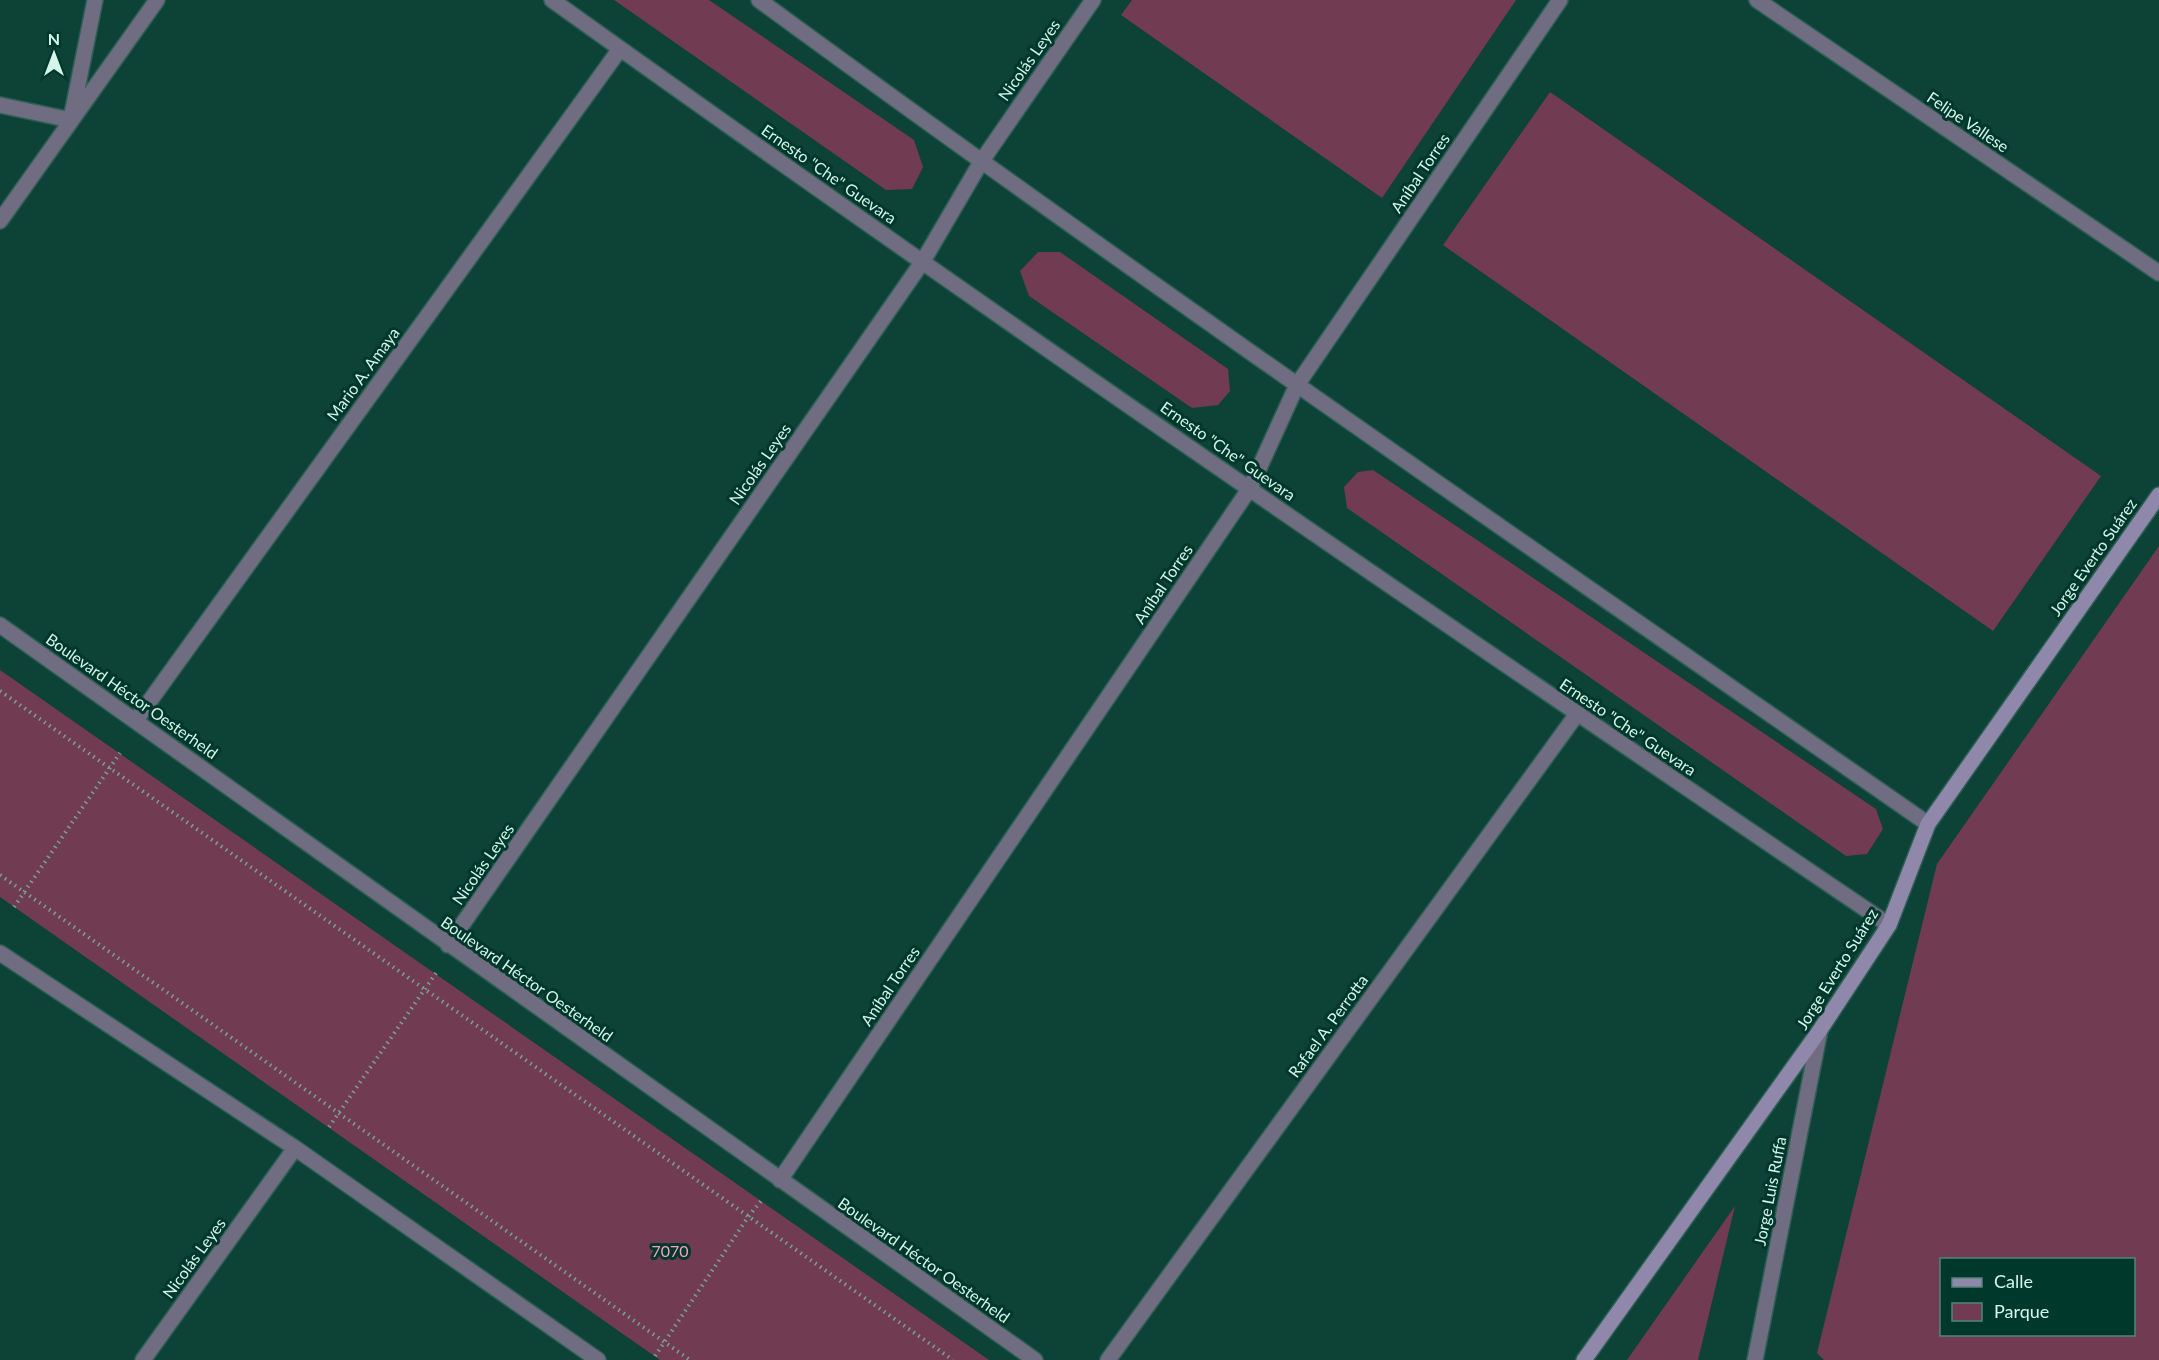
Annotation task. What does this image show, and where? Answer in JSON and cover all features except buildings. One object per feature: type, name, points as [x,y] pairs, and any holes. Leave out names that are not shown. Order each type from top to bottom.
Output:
[{"type":"street","points":[[71,120],[95,0]]},
{"type":"street","points":[[0,221],[157,0]]},
{"type":"street","name":"Ernesto \"Che\" Guevara","points":[[552,0],[1250,488],[1577,714],[1889,925]]},
{"type":"street","points":[[759,0],[981,162],[1297,385],[1928,824]]},
{"type":"street","name":"Nicolás Leyes","points":[[448,945],[923,261],[981,162],[1093,0]]},
{"type":"street","name":"Aníbal Torres","points":[[780,1180],[1250,488],[1297,385],[1560,0]]},
{"type":"street","name":"Felipe Vallese","points":[[1757,0],[2159,273]]},
{"type":"street","name":"Mario A. Amaya","points":[[136,720],[620,48]]},
{"type":"street","points":[[0,105],[71,120]]},
{"type":"street","name":"Jorge Everto Suárez","points":[[1584,1360],[1821,1030],[1889,925],[1928,824],[2159,495]]},
{"type":"street","name":"Boulevard Héctor Oesterheld","points":[[0,625],[1035,1360]]},
{"type":"street","name":"Rafael A. Perrotta","points":[[1108,1360],[1577,714]]},
{"type":"street","points":[[0,953],[295,1148],[598,1360]]},
{"type":"street","name":"Jorge Luis Ruffa","points":[[1755,1360],[1821,1030]]},
{"type":"street","name":"Nicolás Leyes","points":[[143,1360],[295,1148]]},
{"type":"path","points":[[0,691],[953,1360]]},
{"type":"path","points":[[14,907],[120,753]]},
{"type":"path","points":[[0,874],[690,1360]]},
{"type":"path","points":[[329,1127],[436,973]]},
{"type":"path","points":[[655,1356],[748,1217],[762,1201]]},
{"type":"green space","points":[[614,0],[709,0],[914,140],[923,167],[912,189],[886,190]]},
{"type":"green space","points":[[1132,0],[1516,0],[1382,198],[1121,15]]},
{"type":"green space","points":[[1550,92],[2101,476],[1993,631],[1443,245]]},
{"type":"green space","points":[[1038,252],[1060,252],[1228,369],[1230,391],[1218,405],[1192,408],[1029,296],[1020,271]]},
{"type":"green space","points":[[1373,470],[1876,809],[1883,829],[1867,854],[1846,856],[1347,508],[1344,487],[1358,472]]},
{"type":"green space","points":[[2159,546],[2159,1360],[1824,1360],[1817,1353],[1937,864]]},
{"type":"green space","name":"7070","points":[[0,670],[989,1360],[660,1360],[0,897]]},
{"type":"green space","points":[[1735,1206],[1698,1360],[1627,1360]]}]
